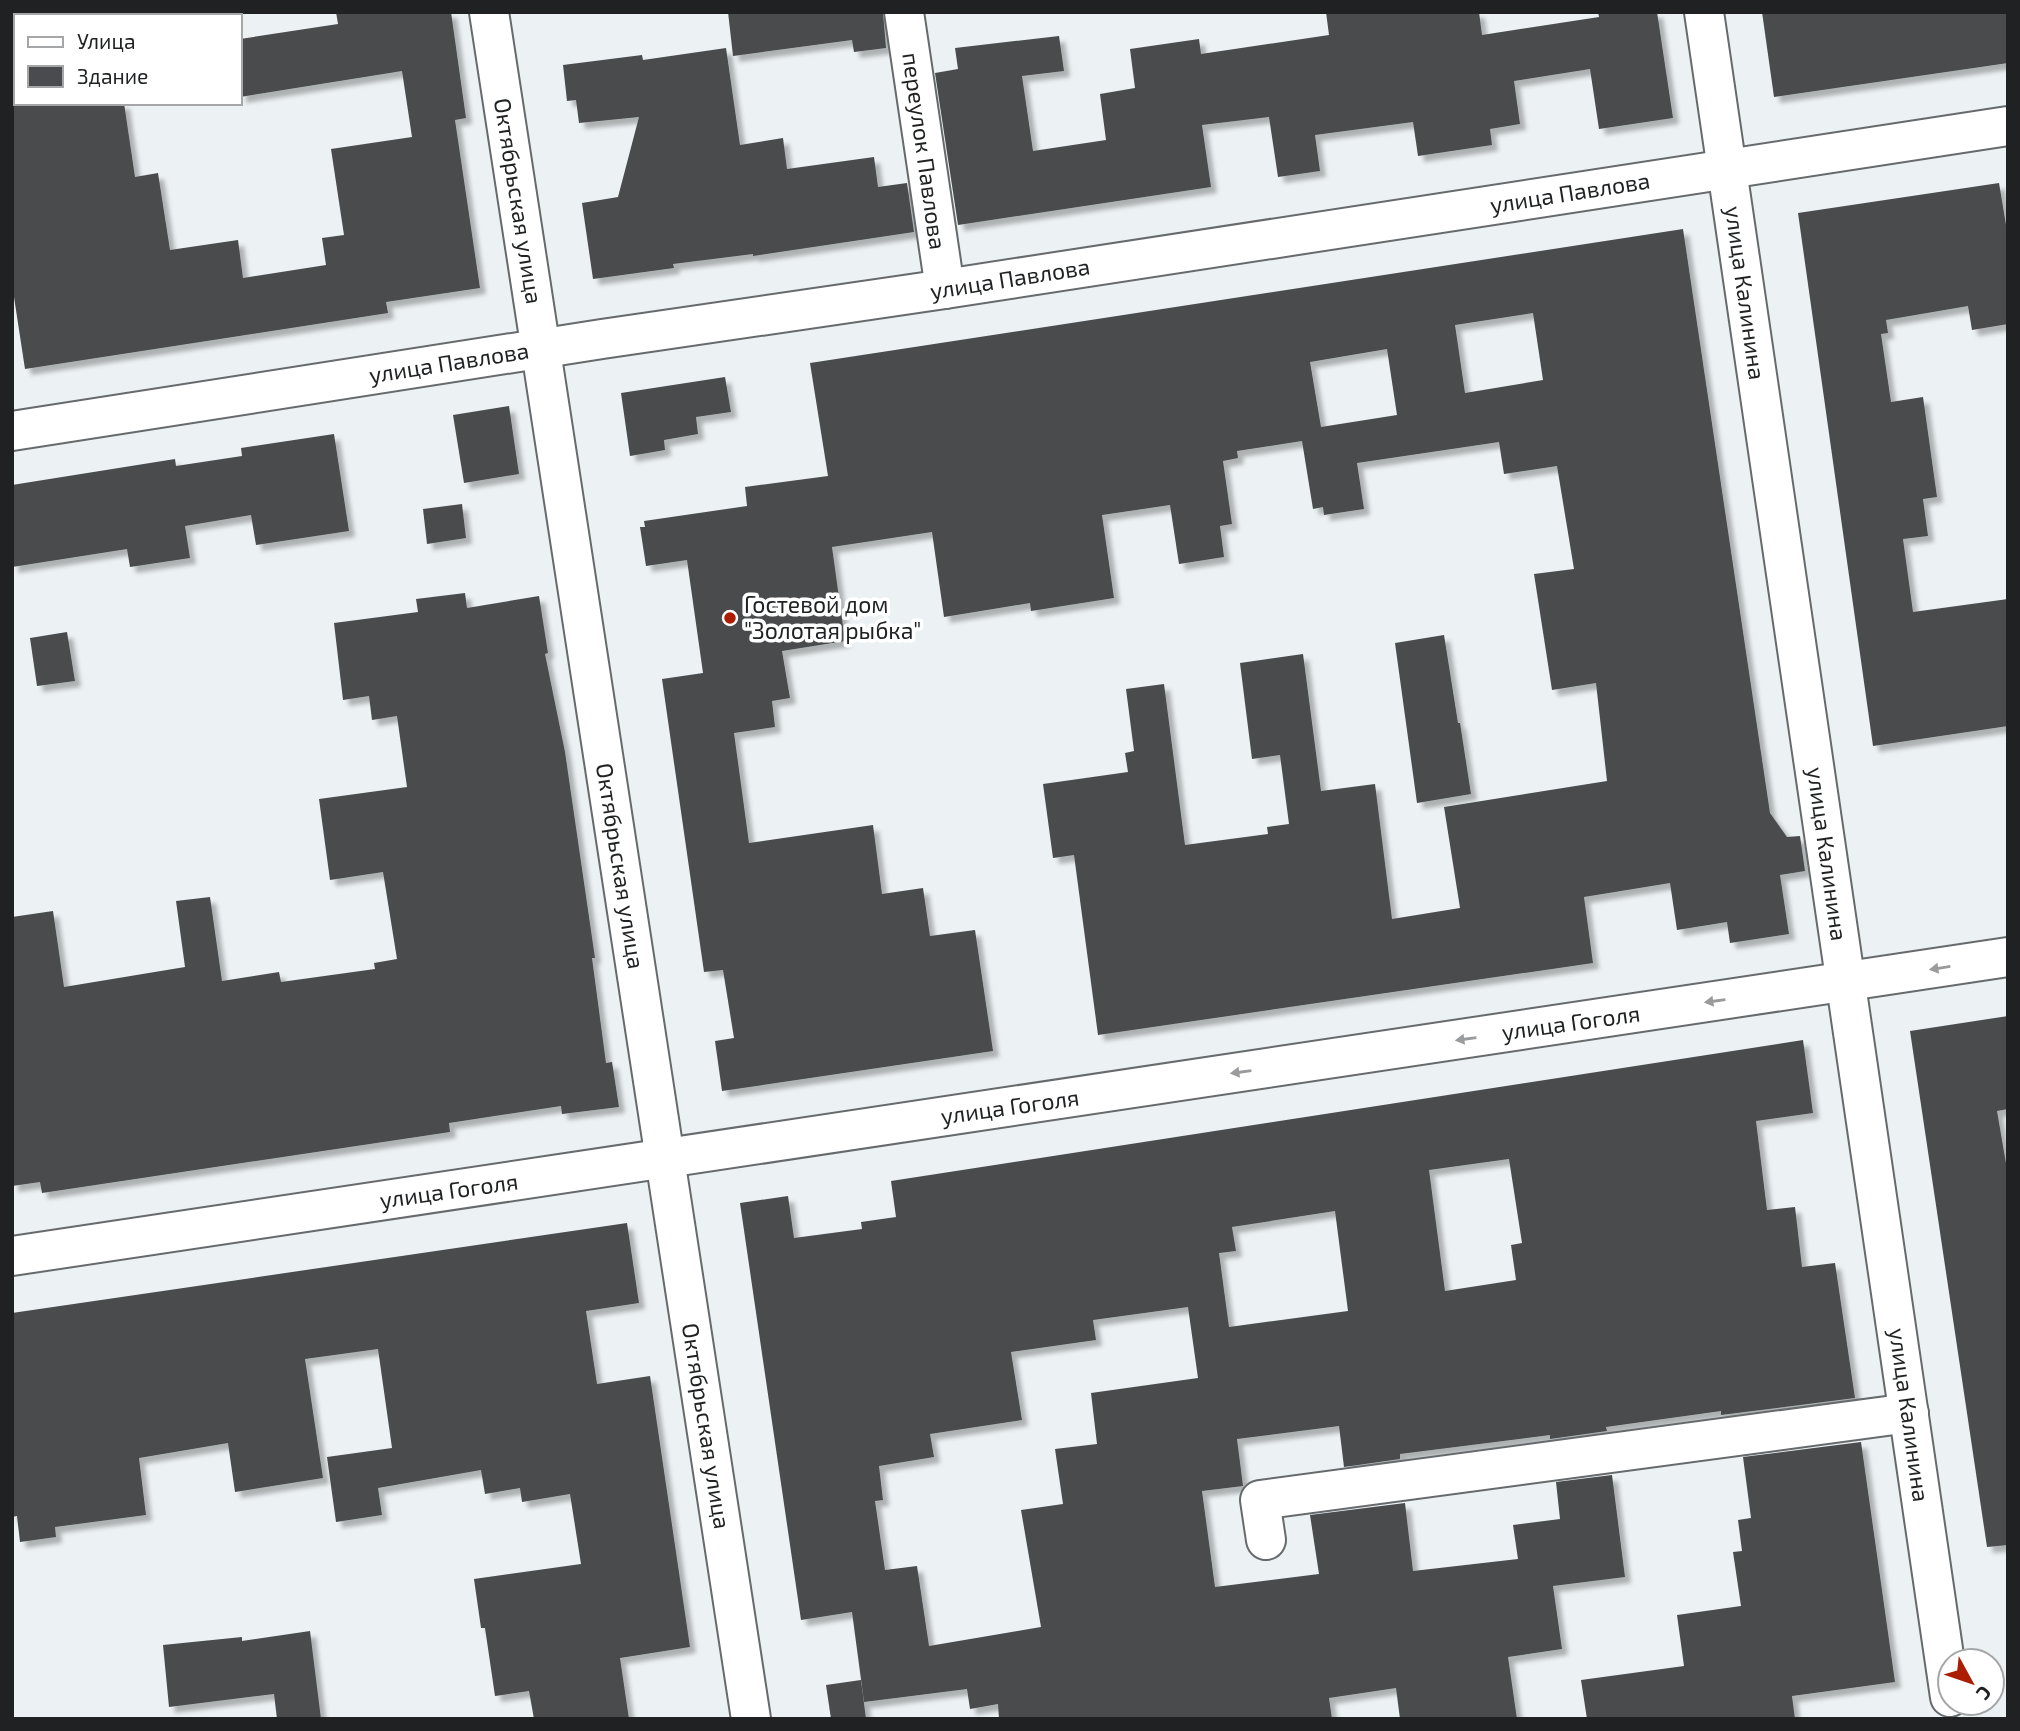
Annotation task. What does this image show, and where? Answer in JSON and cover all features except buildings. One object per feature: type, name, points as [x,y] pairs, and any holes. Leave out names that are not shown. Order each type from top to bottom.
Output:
[{"type":"street","name":"Октябрьская улица","points":[[489,12],[751,1719]]},
{"type":"street","name":"переулок Павлова","points":[[904,12],[945,289]]},
{"type":"street","name":"улица Калинина","points":[[1704,12],[1943,1647]]},
{"type":"street","name":"улица Павлова","points":[[12,431],[2008,126]]},
{"type":"street","name":"улица Гоголя","points":[[12,1256],[2008,957]]},
{"type":"street","points":[[1266,1540],[1260,1500],[1909,1413]]},
{"type":"place","name":"Гостевой дом \"Золотая рыбка\"","points":[[730,618]]}]
